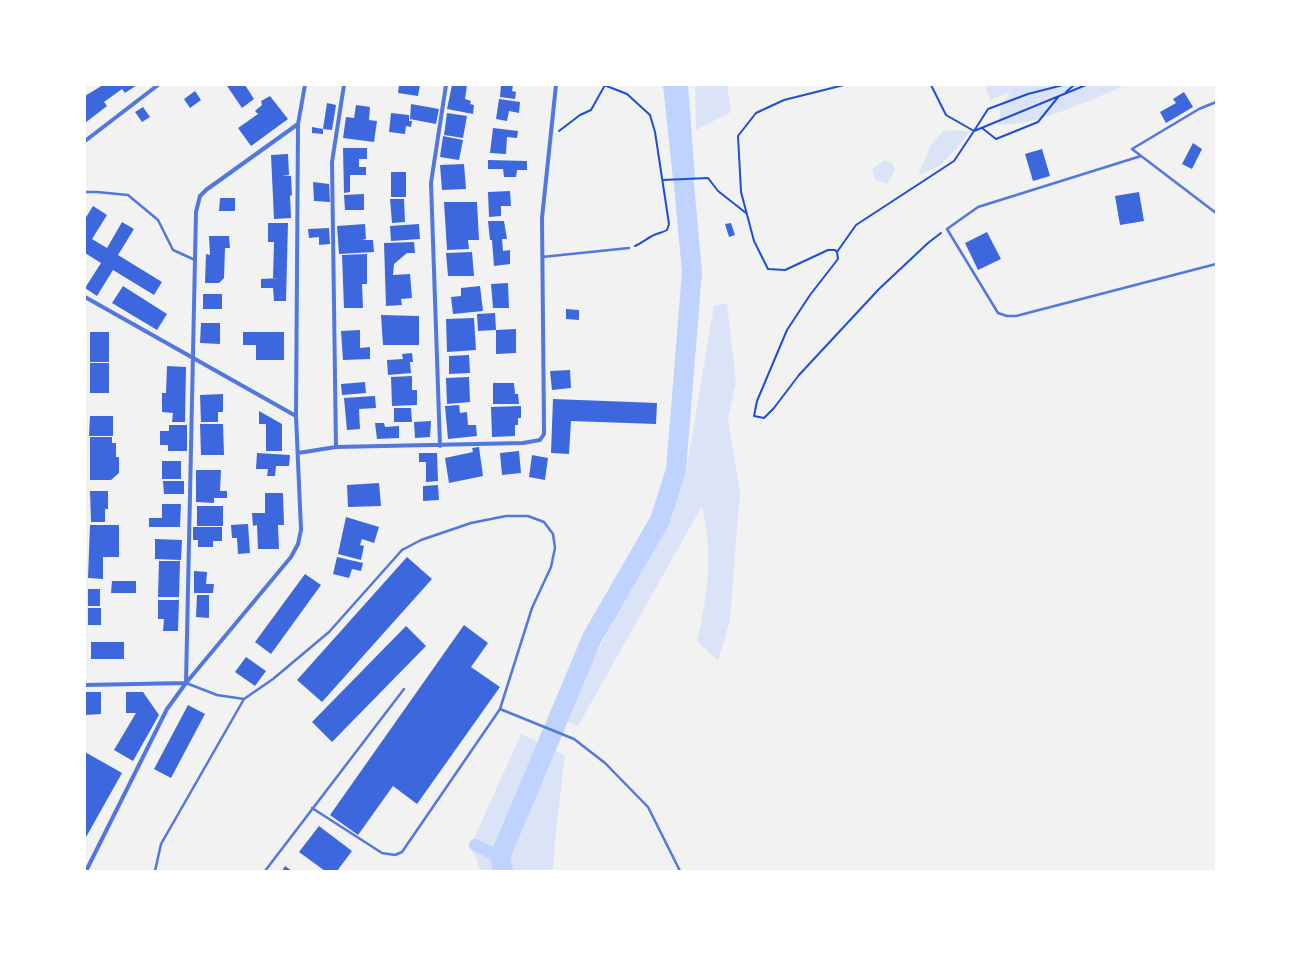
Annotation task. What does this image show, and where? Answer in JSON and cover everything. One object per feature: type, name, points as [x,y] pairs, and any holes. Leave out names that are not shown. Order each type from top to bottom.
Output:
[{"type":"street","points":[[85,141],[158,85]]},
{"type":"street","points":[[86,871],[167,709],[186,683],[291,557],[298,544],[301,530],[296,416],[298,124],[305,85]]},
{"type":"street","points":[[336,447],[332,162],[344,85]]},
{"type":"street","points":[[440,446],[431,183],[446,85]]},
{"type":"street","points":[[298,453],[336,447],[530,443],[540,440],[544,434],[542,218],[556,85]]},
{"type":"street","points":[[186,683],[196,212],[200,196],[206,190],[298,124]]},
{"type":"street","points":[[85,297],[194,360],[296,416]]},
{"type":"street","points":[[85,685],[186,683]]},
{"type":"lane","points":[[1216,102],[1199,109],[1132,149],[1216,213]]},
{"type":"lane","points":[[1141,156],[978,207],[947,229],[998,313],[1007,316],[1016,316],[1216,264]]},
{"type":"lane","points":[[85,192],[128,194],[158,220],[173,250],[195,260]]},
{"type":"lane","points":[[542,257],[629,248]]},
{"type":"lane","points":[[155,871],[161,844],[244,699],[273,679],[329,632],[402,550],[421,540],[471,523],[506,516],[528,516],[544,522],[553,534],[555,548],[551,567],[532,608],[500,708],[402,852],[395,855],[382,853],[312,808]]},
{"type":"lane","points":[[186,683],[217,695],[244,699]]},
{"type":"lane","points":[[265,871],[404,689]]},
{"type":"lane","points":[[500,708],[574,739],[605,763],[648,807],[680,871]]},
{"type":"path","points":[[550,137],[580,115],[590,110],[604,85],[627,94],[650,114],[655,132],[669,224],[667,230],[653,235],[643,243],[629,248]]},
{"type":"path","points":[[837,252],[835,250],[828,250],[785,270],[768,269],[754,241],[741,192],[738,136],[756,113],[784,100],[844,85]]},
{"type":"path","points":[[931,85],[946,114],[974,131]]},
{"type":"path","points":[[947,229],[928,243],[879,289],[799,375],[774,408],[764,418],[754,416],[757,401],[787,330],[810,295],[838,259],[837,252],[856,225],[954,161],[988,109],[1028,94],[1063,85]]},
{"type":"path","points":[[1064,94],[1074,85]]},
{"type":"path","points":[[974,131],[1086,85]]},
{"type":"path","points":[[982,128],[996,139],[1038,122],[1060,96]]},
{"type":"path","points":[[662,180],[708,178],[718,191],[747,214]]},
{"type":"shaded area","points":[[695,85],[727,85],[731,112],[696,130]]},
{"type":"shaded area","points":[[985,85],[1126,85],[1046,117],[1013,124],[999,124],[1000,109],[1010,92],[990,100]]},
{"type":"shaded area","points":[[960,130],[969,132],[958,147],[939,166],[918,175],[931,145],[943,131]]},
{"type":"shaded area","points":[[885,160],[893,164],[895,170],[888,183],[875,180],[872,169]]},
{"type":"shaded area","points":[[727,303],[736,382],[728,419],[740,492],[730,620],[718,661],[697,641],[704,607],[708,574],[707,540],[702,506],[578,726],[564,720],[686,472],[714,306]]},
{"type":"shaded area","points":[[521,734],[565,755],[555,840],[553,871],[481,871],[471,845]]},
{"type":"water","points":[[663,85],[688,85],[695,178],[673,179]]},
{"type":"building","points":[[103,85],[137,85],[125,93],[122,89],[104,102],[107,106],[85,123],[85,96]]},
{"type":"building","points":[[245,85],[254,99],[242,108],[227,86]]},
{"type":"building","points":[[399,85],[420,85],[418,96],[398,93]]},
{"type":"building","points":[[452,85],[467,85],[465,99],[471,101],[470,104],[474,105],[473,114],[447,109]]},
{"type":"building","points":[[501,85],[513,85],[512,91],[516,92],[515,99],[500,97]]},
{"type":"building","points":[[195,91],[201,100],[190,108],[184,99]]},
{"type":"building","points":[[1184,92],[1193,107],[1166,123],[1160,112],[1176,103],[1173,99]]},
{"type":"building","points":[[270,96],[288,119],[251,146],[238,128],[258,114],[255,111],[262,105],[261,101]]},
{"type":"building","points":[[499,99],[520,102],[519,113],[509,111],[507,121],[496,119]]},
{"type":"building","points":[[327,103],[336,105],[332,130],[323,129]]},
{"type":"building","points":[[411,104],[439,109],[436,124],[410,119]]},
{"type":"building","points":[[356,105],[370,107],[369,120],[377,121],[374,142],[343,138],[346,117],[354,118]]},
{"type":"building","points":[[143,107],[150,117],[142,122],[135,112]]},
{"type":"building","points":[[391,113],[409,115],[409,121],[412,121],[411,127],[406,126],[405,134],[389,132]]},
{"type":"building","points":[[447,113],[467,116],[463,138],[444,135]]},
{"type":"building","points":[[312,127],[323,129],[323,134],[312,133]]},
{"type":"building","points":[[493,128],[518,131],[517,138],[507,137],[506,154],[490,153]]},
{"type":"building","points":[[443,136],[463,140],[459,160],[440,157]]},
{"type":"building","points":[[1193,143],[1202,149],[1192,169],[1182,164]]},
{"type":"building","points":[[343,148],[367,148],[367,159],[359,159],[359,167],[366,167],[366,175],[350,175],[350,192],[344,193]]},
{"type":"building","points":[[1042,149],[1050,176],[1033,181],[1025,154]]},
{"type":"building","points":[[288,154],[289,175],[282,176],[291,176],[291,218],[274,219],[271,155]]},
{"type":"building","points":[[488,160],[527,161],[527,170],[517,170],[516,177],[504,177],[503,169],[488,169]]},
{"type":"building","points":[[464,164],[466,189],[442,190],[440,165]]},
{"type":"building","points":[[391,172],[406,172],[406,197],[391,197]]},
{"type":"building","points":[[313,182],[329,184],[330,202],[314,201]]},
{"type":"building","points":[[510,191],[511,206],[501,206],[501,216],[489,217],[488,192]]},
{"type":"building","points":[[1139,192],[1144,221],[1120,225],[1115,196]]},
{"type":"building","points":[[364,194],[364,210],[345,210],[344,195]]},
{"type":"building","points":[[220,198],[235,198],[235,211],[219,211]]},
{"type":"building","points":[[390,199],[404,199],[405,222],[392,223]]},
{"type":"building","points":[[444,202],[477,202],[479,240],[468,240],[469,249],[447,250]]},
{"type":"building","points":[[93,206],[107,215],[92,239],[107,248],[122,222],[134,229],[118,255],[162,282],[154,295],[113,270],[97,296],[85,288],[101,263],[85,253],[85,219]]},
{"type":"building","points":[[488,221],[504,221],[507,239],[502,239],[503,251],[510,250],[510,264],[494,266],[492,240],[490,240]]},
{"type":"building","points":[[268,223],[288,223],[286,301],[274,301],[273,288],[261,288],[261,279],[280,278],[273,278],[274,242],[268,242]]},
{"type":"building","points":[[731,223],[735,235],[729,237],[725,224]]},
{"type":"building","points":[[365,224],[366,239],[362,240],[373,240],[374,252],[339,254],[337,226]]},
{"type":"building","points":[[419,224],[420,239],[391,241],[390,226]]},
{"type":"building","points":[[329,228],[330,244],[319,245],[319,237],[309,238],[308,229]]},
{"type":"building","points":[[987,232],[1001,259],[978,270],[965,243]]},
{"type":"building","points":[[209,236],[229,236],[230,248],[225,248],[224,278],[219,283],[205,283],[206,254],[210,255]]},
{"type":"building","points":[[414,242],[415,253],[407,253],[394,264],[393,275],[410,274],[412,298],[401,299],[402,305],[386,306],[384,243]]},
{"type":"building","points":[[472,252],[474,276],[448,276],[446,253]]},
{"type":"building","points":[[367,254],[367,284],[362,284],[363,308],[344,308],[342,255]]},
{"type":"building","points":[[508,283],[509,308],[493,308],[491,284]]},
{"type":"building","points":[[123,286],[167,314],[157,330],[112,303]]},
{"type":"building","points":[[480,286],[483,311],[453,314],[451,297],[461,296],[461,288]]},
{"type":"building","points":[[203,294],[222,294],[222,309],[203,309]]},
{"type":"building","points":[[566,309],[579,310],[579,320],[566,319]]},
{"type":"building","points":[[495,313],[496,330],[478,331],[477,314]]},
{"type":"building","points":[[381,315],[419,316],[419,345],[383,345]]},
{"type":"building","points":[[474,318],[476,350],[447,352],[446,319]]},
{"type":"building","points":[[201,323],[220,323],[220,344],[200,343]]},
{"type":"building","points":[[516,329],[516,353],[496,354],[496,330]]},
{"type":"building","points":[[360,330],[360,348],[370,347],[370,359],[343,360],[341,331]]},
{"type":"building","points":[[90,332],[109,332],[109,362],[90,362]]},
{"type":"building","points":[[243,332],[284,332],[284,360],[256,360],[256,345],[243,345]]},
{"type":"building","points":[[412,353],[413,362],[410,362],[411,373],[388,375],[387,360],[403,359],[402,354]]},
{"type":"building","points":[[469,355],[470,373],[449,374],[449,356]]},
{"type":"building","points":[[90,363],[109,363],[109,393],[90,393]]},
{"type":"building","points":[[167,366],[186,367],[185,422],[172,422],[173,413],[162,412],[162,393],[166,393]]},
{"type":"building","points":[[570,370],[571,388],[552,390],[550,371]]},
{"type":"building","points":[[412,376],[412,390],[417,390],[417,405],[392,406],[391,377]]},
{"type":"building","points":[[469,377],[470,402],[447,404],[446,378]]},
{"type":"building","points":[[365,382],[366,393],[342,395],[341,384]]},
{"type":"building","points":[[493,383],[514,383],[515,394],[518,394],[519,404],[493,404]]},
{"type":"building","points":[[223,394],[223,412],[218,412],[218,422],[201,422],[200,395]]},
{"type":"building","points":[[375,396],[376,408],[359,409],[360,429],[347,430],[344,398]]},
{"type":"building","points":[[553,399],[657,403],[656,424],[571,421],[569,454],[551,453]]},
{"type":"building","points":[[459,405],[460,413],[467,412],[468,425],[476,425],[477,436],[448,439],[445,406]]},
{"type":"building","points":[[521,406],[521,418],[518,418],[518,425],[515,425],[515,436],[492,437],[491,407]]},
{"type":"building","points":[[394,408],[411,408],[412,422],[394,422]]},
{"type":"building","points":[[259,411],[282,424],[282,451],[266,451],[266,424],[259,424]]},
{"type":"building","points":[[90,416],[113,416],[113,436],[89,436]]},
{"type":"building","points":[[431,421],[430,437],[415,438],[414,422]]},
{"type":"building","points":[[375,423],[384,423],[385,427],[399,426],[399,438],[377,439]]},
{"type":"building","points":[[200,424],[223,424],[224,455],[201,455]]},
{"type":"building","points":[[169,425],[187,425],[187,451],[168,451],[168,445],[160,445],[160,431],[169,431]]},
{"type":"building","points":[[90,437],[112,437],[112,443],[116,443],[116,457],[119,457],[119,473],[111,480],[90,480]]},
{"type":"building","points":[[479,447],[483,476],[449,483],[445,458],[473,452],[472,448]]},
{"type":"building","points":[[519,451],[521,473],[502,475],[500,453]]},
{"type":"building","points":[[257,453],[290,455],[289,466],[276,466],[275,476],[267,476],[268,469],[256,469]]},
{"type":"building","points":[[419,453],[437,453],[438,481],[426,482],[426,462],[419,462]]},
{"type":"building","points":[[532,455],[548,458],[545,480],[529,477]]},
{"type":"building","points":[[162,461],[181,461],[181,479],[162,479]]},
{"type":"building","points":[[196,470],[221,470],[220,491],[227,491],[227,498],[214,498],[214,503],[196,502]]},
{"type":"building","points":[[163,481],[184,481],[184,494],[164,494]]},
{"type":"building","points":[[379,483],[381,506],[348,507],[347,485]]},
{"type":"building","points":[[438,485],[439,500],[423,501],[423,486]]},
{"type":"building","points":[[90,491],[108,491],[108,509],[105,509],[105,522],[91,522]]},
{"type":"building","points":[[265,493],[283,493],[284,525],[278,525],[279,549],[258,549],[257,525],[253,526],[252,513],[265,513]]},
{"type":"building","points":[[162,504],[181,504],[180,527],[149,527],[149,518],[162,518]]},
{"type":"building","points":[[197,506],[223,506],[223,526],[197,526]]},
{"type":"building","points":[[346,517],[379,527],[374,543],[362,539],[360,545],[364,546],[361,560],[338,554]]},
{"type":"building","points":[[248,524],[250,553],[238,554],[237,538],[232,538],[231,525]]},
{"type":"building","points":[[90,525],[119,525],[119,557],[103,557],[103,579],[88,578]]},
{"type":"building","points":[[193,527],[222,527],[222,541],[213,541],[213,547],[198,547],[198,540],[193,540]]},
{"type":"building","points":[[155,539],[182,540],[181,560],[155,559]]},
{"type":"building","points":[[337,557],[363,563],[361,571],[352,569],[349,578],[333,574]]},
{"type":"building","points":[[407,557],[432,579],[322,702],[297,680]]},
{"type":"building","points":[[159,561],[180,561],[179,597],[158,597]]},
{"type":"building","points":[[194,571],[207,572],[206,584],[214,584],[213,593],[194,593]]},
{"type":"building","points":[[305,574],[321,585],[271,654],[255,642]]},
{"type":"building","points":[[112,581],[136,581],[136,593],[111,593]]},
{"type":"building","points":[[88,589],[100,589],[100,606],[88,606]]},
{"type":"building","points":[[197,595],[209,595],[209,618],[196,617]]},
{"type":"building","points":[[158,600],[179,600],[178,631],[163,631],[164,619],[158,619]]},
{"type":"building","points":[[88,608],[101,608],[101,625],[88,625]]},
{"type":"building","points":[[464,625],[488,643],[471,667],[500,687],[417,804],[393,786],[358,835],[330,815]]},
{"type":"building","points":[[406,626],[426,646],[332,742],[312,722]]},
{"type":"building","points":[[91,642],[124,642],[124,659],[91,659]]},
{"type":"building","points":[[246,657],[266,671],[255,686],[235,672]]},
{"type":"building","points":[[85,692],[101,692],[101,714],[85,715]]},
{"type":"building","points":[[126,692],[143,692],[159,715],[133,761],[114,750],[136,713],[126,713]]},
{"type":"building","points":[[188,705],[205,714],[171,778],[154,769]]},
{"type":"building","points":[[85,752],[122,773],[85,839]]},
{"type":"building","points":[[319,826],[352,851],[337,871],[325,871],[299,852]]},
{"type":"building","points":[[285,866],[292,871],[282,871]]},
{"type":"waterway","points":[[503,871],[500,857],[592,638],[660,520],[676,470],[692,272],[681,153]]},
{"type":"waterway","points":[[475,845],[500,857]]}]
